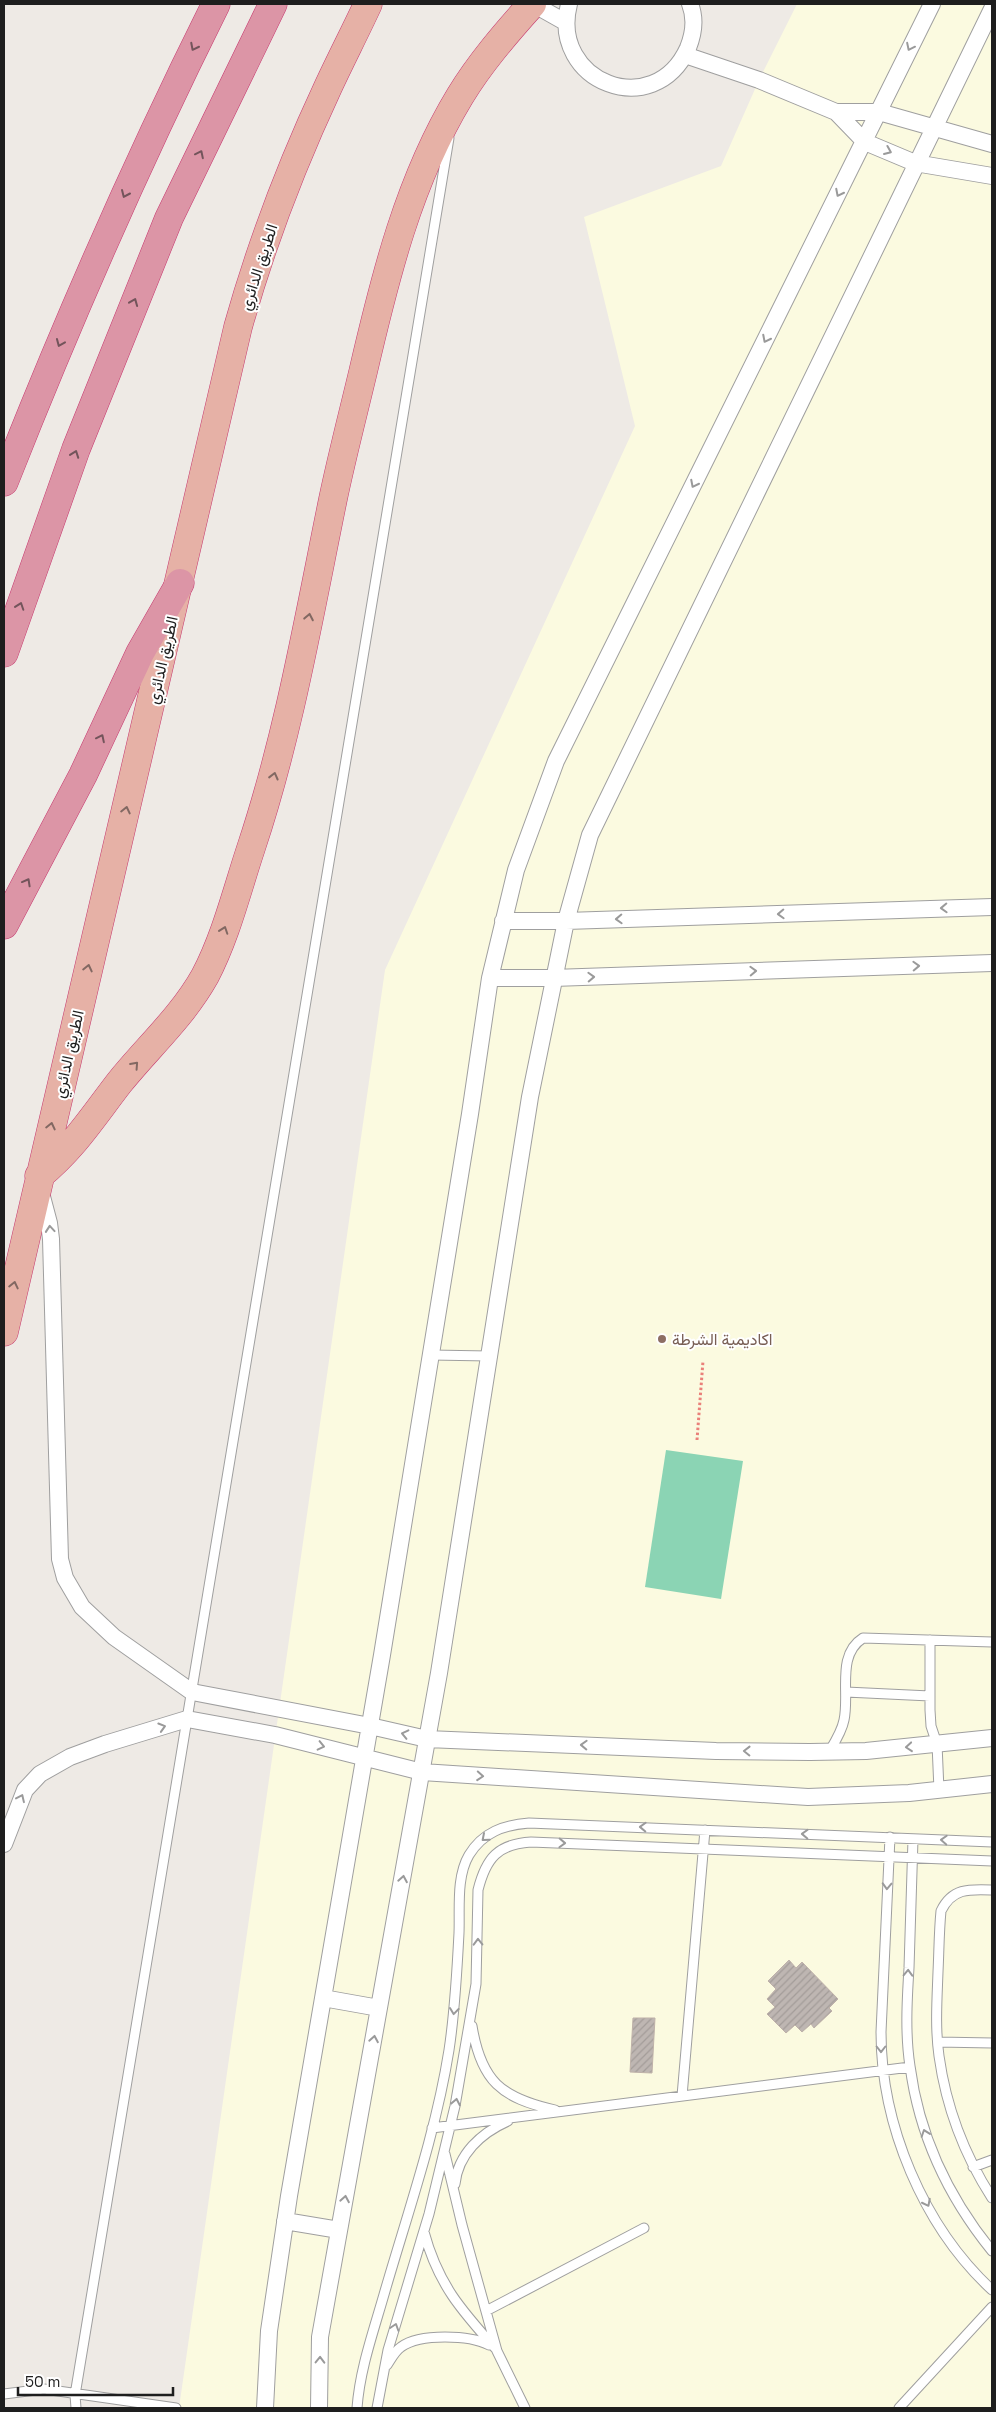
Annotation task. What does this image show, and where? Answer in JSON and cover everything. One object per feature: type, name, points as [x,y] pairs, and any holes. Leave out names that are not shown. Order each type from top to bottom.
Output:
[{"type":"highway","points":[[4,482],[92,268],[137,167],[216,4]]},
{"type":"highway","points":[[4,653],[76,449],[165,226],[273,4]]},
{"type":"highway","points":[[38,1179],[75,1143],[120,1083],[175,1021],[192,998],[218,948],[272,787],[289,717],[334,494],[372,330],[406,210],[432,147],[455,106],[488,55],[533,4]]},
{"type":"highway","name":"الطريق الدائري","points":[[4,1332],[38,1179],[180,583],[228,372],[255,268],[327,88],[372,5]]},
{"type":"highway","points":[[4,925],[79,784],[140,653],[180,583]]},
{"type":"street","points":[[533,4],[565,22]]},
{"type":"street","points":[[569,4],[565,22],[570,50],[588,73],[613,87],[642,88],[669,76],[685,55],[694,34],[694,12],[690,4]]},
{"type":"street","points":[[265,2408],[269,2331],[285,2221],[370,1726],[490,978],[516,870],[556,760],[932,4]]},
{"type":"street","points":[[318,2408],[320,2337],[428,1739],[530,1097],[566,921],[590,835],[992,8]]},
{"type":"street","points":[[685,55],[759,80],[836,112],[878,112],[992,144]]},
{"type":"street","points":[[836,112],[865,142],[915,163],[992,176]]},
{"type":"street","points":[[503,921],[566,921],[992,907]]},
{"type":"street","points":[[490,978],[553,978],[992,963]]},
{"type":"street","points":[[38,1179],[50,1231],[60,1559],[65,1578],[82,1607],[114,1637],[192,1692],[428,1739],[716,1751],[829,1752],[866,1751],[992,1738]]},
{"type":"street","points":[[4,1844],[25,1790],[40,1774],[70,1757],[187,1719],[275,1735],[422,1772],[808,1797],[939,1790],[992,1784]]},
{"type":"street","points":[[323,1998],[379,2008]]},
{"type":"street","points":[[285,2221],[339,2230]]},
{"type":"lane","points":[[76,2408],[75,2395],[455,106]]},
{"type":"lane","points":[[431,1355],[489,1356]]},
{"type":"lane","points":[[829,1752],[844,1720],[850,1651],[855,1643],[863,1638],[992,1642]]},
{"type":"lane","points":[[930,1640],[931,1726],[937,1744],[939,1790]]},
{"type":"lane","points":[[846,1692],[930,1696]]},
{"type":"lane","points":[[357,2408],[364,2361],[432,2128],[449,2049],[455,1999],[461,1886],[469,1855],[479,1843],[497,1828],[510,1824],[529,1823],[992,1842]]},
{"type":"lane","points":[[682,2096],[705,1830]]},
{"type":"lane","points":[[890,1838],[881,2032],[883,2070],[894,2124],[917,2184],[931,2212],[950,2240],[992,2290]]},
{"type":"lane","points":[[913,1838],[907,2012],[910,2067],[920,2117],[930,2148],[972,2226],[992,2251]]},
{"type":"lane","points":[[377,2408],[383,2373],[424,2232],[450,2125],[476,1984],[478,1890],[488,1862],[496,1854],[515,1843],[532,1842],[992,1861]]},
{"type":"lane","points":[[992,1890],[966,1890],[955,1894],[948,1898],[941,1911],[936,2024],[946,2090],[967,2155],[992,2198]]},
{"type":"lane","points":[[471,2018],[475,2045],[482,2064],[491,2080],[503,2090],[524,2100],[562,2111]]},
{"type":"lane","points":[[938,2042],[992,2043]]},
{"type":"lane","points":[[432,2128],[910,2067]]},
{"type":"lane","points":[[455,2194],[456,2173],[468,2150],[490,2131],[516,2117]]},
{"type":"lane","points":[[444,2151],[497,2351],[525,2408]]},
{"type":"lane","points":[[973,2167],[992,2160]]},
{"type":"lane","points":[[486,2310],[644,2228]]},
{"type":"lane","points":[[424,2232],[431,2258],[441,2280],[455,2302],[497,2351]]},
{"type":"lane","points":[[899,2408],[992,2307]]},
{"type":"lane","points":[[383,2373],[402,2346],[426,2338],[468,2338],[488,2344],[497,2351]]},
{"type":"lane","points":[[4,2394],[44,2389],[75,2395],[176,2408]]},
{"type":"path","points":[[697,1440],[703,1361]]},
{"type":"shaded area","name":"اكاديمية الشرطة","points":[[797,4],[992,4],[992,2408],[179,2408],[385,970],[635,426],[584,217],[721,166],[759,80]]},
{"type":"green space","points":[[666,1450],[743,1461],[721,1599],[645,1587]]},
{"type":"building","points":[[789,1960],[796,1968],[802,1962],[838,1999],[829,2008],[832,2011],[814,2028],[811,2024],[802,2032],[795,2025],[786,2033],[767,2014],[775,2007],[767,1999],[776,1989],[768,1981]]},
{"type":"building","points":[[633,2018],[655,2018],[652,2073],[630,2072]]},
{"type":"place","name":"اكاديمية الشرطة","points":[[662,1339]]}]
